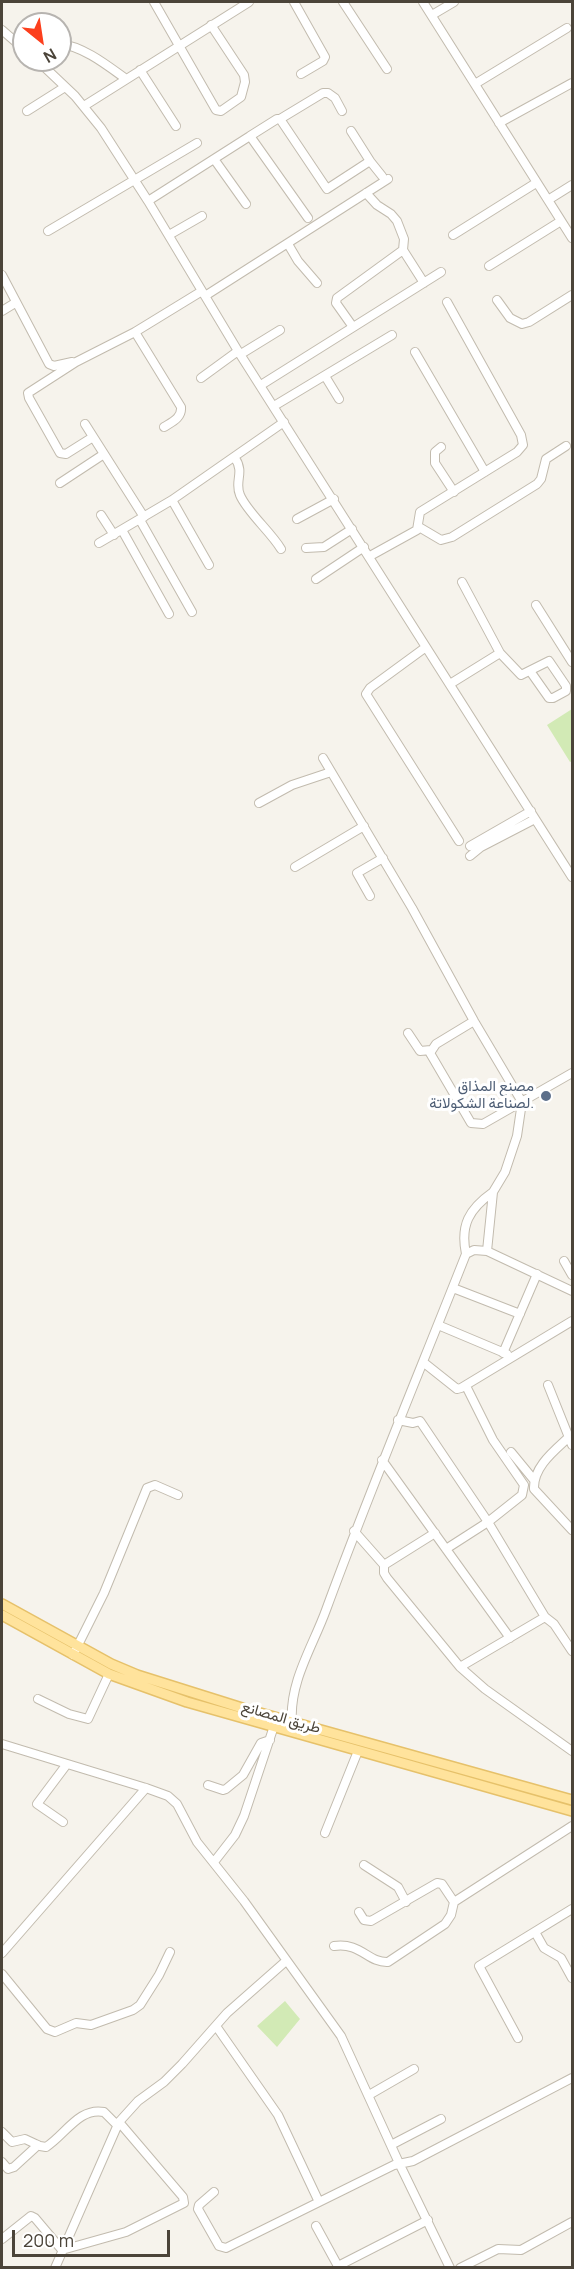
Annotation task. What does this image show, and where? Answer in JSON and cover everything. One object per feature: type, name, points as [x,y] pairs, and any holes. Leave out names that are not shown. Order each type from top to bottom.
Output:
[{"type":"main road","name":"طريق المصانع","points":[[2,1604],[110,1674],[187,1702],[573,1811]]},
{"type":"main road","name":"طريق المصانع","points":[[2,1615],[75,1651],[137,1675],[292,1722],[573,1800]]},
{"type":"street","points":[[153,2],[216,110],[221,111],[241,97],[245,81],[244,75],[211,26]]},
{"type":"street","points":[[84,106],[249,2]]},
{"type":"street","points":[[294,2],[325,57],[323,61],[301,74]]},
{"type":"street","points":[[343,2],[387,69]]},
{"type":"street","points":[[423,2],[573,238]]},
{"type":"street","points":[[432,15],[454,2]]},
{"type":"street","points":[[475,84],[567,27]]},
{"type":"street","points":[[72,47],[126,79]]},
{"type":"street","points":[[140,70],[176,126]]},
{"type":"street","points":[[49,72],[84,106],[101,128],[239,352],[573,877]]},
{"type":"street","points":[[499,123],[573,83]]},
{"type":"street","points":[[27,111],[65,87]]},
{"type":"street","points":[[148,201],[277,119],[280,120],[323,93],[328,93],[335,98],[342,111]]},
{"type":"street","points":[[280,120],[327,189],[370,161]]},
{"type":"street","points":[[93,437],[67,453],[60,453],[27,395],[32,389],[76,362],[204,294],[288,244],[385,178],[370,161],[351,131]]},
{"type":"street","points":[[250,136],[308,218]]},
{"type":"street","points":[[48,231],[197,143]]},
{"type":"street","points":[[214,159],[246,204]]},
{"type":"street","points":[[453,235],[537,183]]},
{"type":"street","points":[[548,200],[573,185]]},
{"type":"street","points":[[366,193],[397,221],[404,238],[403,250],[424,283]]},
{"type":"street","points":[[169,235],[202,216]]},
{"type":"street","points":[[489,266],[561,221]]},
{"type":"street","points":[[288,244],[297,261],[317,283]]},
{"type":"street","points":[[353,327],[336,303],[337,298],[403,250]]},
{"type":"street","points":[[261,385],[441,272]]},
{"type":"street","points":[[2,275],[49,364],[54,366],[76,362]]},
{"type":"street","points":[[497,300],[510,318],[522,324],[573,295]]},
{"type":"street","points":[[2,311],[15,303]]},
{"type":"street","points":[[370,556],[413,533],[419,527],[420,512],[517,452],[523,444],[447,303]]},
{"type":"street","points":[[201,378],[239,352],[280,330]]},
{"type":"street","points":[[135,332],[181,407],[178,418],[164,427]]},
{"type":"street","points":[[274,406],[392,335]]},
{"type":"street","points":[[415,352],[485,472]]},
{"type":"street","points":[[325,376],[339,399]]},
{"type":"street","points":[[99,543],[172,500],[235,459],[285,422]]},
{"type":"street","points":[[85,424],[142,518],[192,612]]},
{"type":"street","points":[[419,527],[441,540],[452,537],[537,484],[543,475],[546,459],[566,446]]},
{"type":"street","points":[[441,447],[435,452],[434,460],[454,492]]},
{"type":"street","points":[[60,483],[104,454]]},
{"type":"street","points":[[235,459],[241,469],[238,487],[241,498],[282,549]]},
{"type":"street","points":[[297,519],[334,499]]},
{"type":"street","points":[[172,500],[209,565]]},
{"type":"street","points":[[101,515],[114,535]]},
{"type":"street","points":[[122,530],[169,614]]},
{"type":"street","points":[[306,548],[324,547],[352,530]]},
{"type":"street","points":[[316,579],[364,548]]},
{"type":"street","points":[[462,582],[500,653],[518,675],[549,661],[566,686],[566,691],[549,698],[530,671]]},
{"type":"street","points":[[536,605],[573,662]]},
{"type":"street","points":[[426,647],[370,688],[366,694],[459,841]]},
{"type":"street","points":[[450,684],[500,653]]},
{"type":"street","points":[[292,1722],[291,1707],[295,1689],[326,1612],[354,1531],[466,1254],[463,1240],[465,1227],[477,1203],[493,1192],[505,1172],[517,1136],[522,1102],[383,858],[323,758]]},
{"type":"street","points":[[259,803],[292,785],[332,772]]},
{"type":"street","points":[[470,846],[531,811]]},
{"type":"street","points":[[470,856],[481,847],[536,819]]},
{"type":"street","points":[[295,867],[364,826]]},
{"type":"street","points":[[370,896],[357,873],[383,858]]},
{"type":"street","points":[[408,1033],[420,1051],[430,1050],[474,1021]]},
{"type":"street","points":[[430,1050],[432,1059],[471,1123],[483,1124],[573,1073]]},
{"type":"street","points":[[487,1251],[493,1192]]},
{"type":"street","points":[[466,1254],[474,1250],[487,1251],[573,1291]]},
{"type":"street","points":[[564,1261],[573,1275]]},
{"type":"street","points":[[503,1353],[537,1274]]},
{"type":"street","points":[[453,1288],[520,1314]]},
{"type":"street","points":[[423,1362],[457,1389],[466,1386],[573,1321]]},
{"type":"street","points":[[438,1325],[514,1357]]},
{"type":"street","points":[[534,1480],[547,1458],[571,1441],[556,1399],[548,1385]]},
{"type":"street","points":[[446,1549],[488,1522],[522,1495],[524,1485],[493,1440],[466,1386]]},
{"type":"street","points":[[398,1420],[413,1423],[420,1420],[488,1522],[545,1617],[554,1624],[572,1648]]},
{"type":"street","points":[[511,1452],[534,1480],[535,1491],[573,1530]]},
{"type":"street","points":[[382,1460],[510,1638]]},
{"type":"street","points":[[75,1651],[104,1593],[147,1488],[155,1485],[178,1495]]},
{"type":"street","points":[[354,1531],[384,1565],[387,1578],[460,1667],[485,1689],[573,1750]]},
{"type":"street","points":[[384,1565],[435,1533]]},
{"type":"street","points":[[460,1667],[545,1617]]},
{"type":"street","points":[[38,1699],[69,1714],[88,1719],[110,1674]]},
{"type":"street","points":[[214,1862],[235,1835],[244,1816],[274,1726]]},
{"type":"street","points":[[208,1785],[226,1789],[243,1775],[261,1743],[270,1740]]},
{"type":"street","points":[[2,1744],[146,1788],[168,1796],[177,1804],[193,1835],[341,2036],[450,2268]]},
{"type":"street","points":[[325,1833],[358,1751]]},
{"type":"street","points":[[63,1822],[37,1804],[67,1764]]},
{"type":"street","points":[[2,1953],[146,1788]]},
{"type":"street","points":[[334,1946],[352,1946],[378,1961],[388,1962],[445,1924],[451,1915],[454,1902],[573,1826]]},
{"type":"street","points":[[364,1864],[398,1887],[406,1902]]},
{"type":"street","points":[[359,1912],[364,1920],[368,1921],[440,1883],[454,1902]]},
{"type":"street","points":[[518,2038],[479,1966],[573,1909]]},
{"type":"street","points":[[535,1932],[544,1948],[561,1958],[573,1978]]},
{"type":"street","points":[[2,1974],[47,2029],[55,2032],[76,2023],[92,2025],[134,2010],[140,2005],[159,1976],[170,1952]]},
{"type":"street","points":[[55,2268],[118,2124],[138,2101],[164,2082],[227,2013],[286,1961]]},
{"type":"street","points":[[216,2026],[278,2115],[319,2202]]},
{"type":"street","points":[[369,2095],[414,2069]]},
{"type":"street","points":[[214,2192],[199,2205],[198,2209],[219,2246],[230,2246],[399,2163],[413,2161],[573,2078]]},
{"type":"street","points":[[2,2132],[12,2142],[25,2139],[43,2147],[50,2145],[82,2116],[89,2112],[104,2112],[118,2124],[183,2197],[184,2203],[126,2232],[62,2250]]},
{"type":"street","points":[[391,2145],[441,2119]]},
{"type":"street","points":[[2,2162],[5,2167],[11,2169],[38,2145]]},
{"type":"street","points":[[2,2239],[31,2216],[62,2250]]},
{"type":"street","points":[[316,2226],[339,2267],[428,2220]]},
{"type":"street","points":[[460,2268],[498,2249],[521,2250],[573,2222]]},
{"type":"green space","points":[[572,709],[572,761],[570,762],[547,725]]},
{"type":"green space","points":[[285,2001],[300,2019],[277,2047],[257,2026]]},
{"type":"place","name":"مصنع المذاق لصناعة الشكولاتة.","points":[[546,1096]]}]
